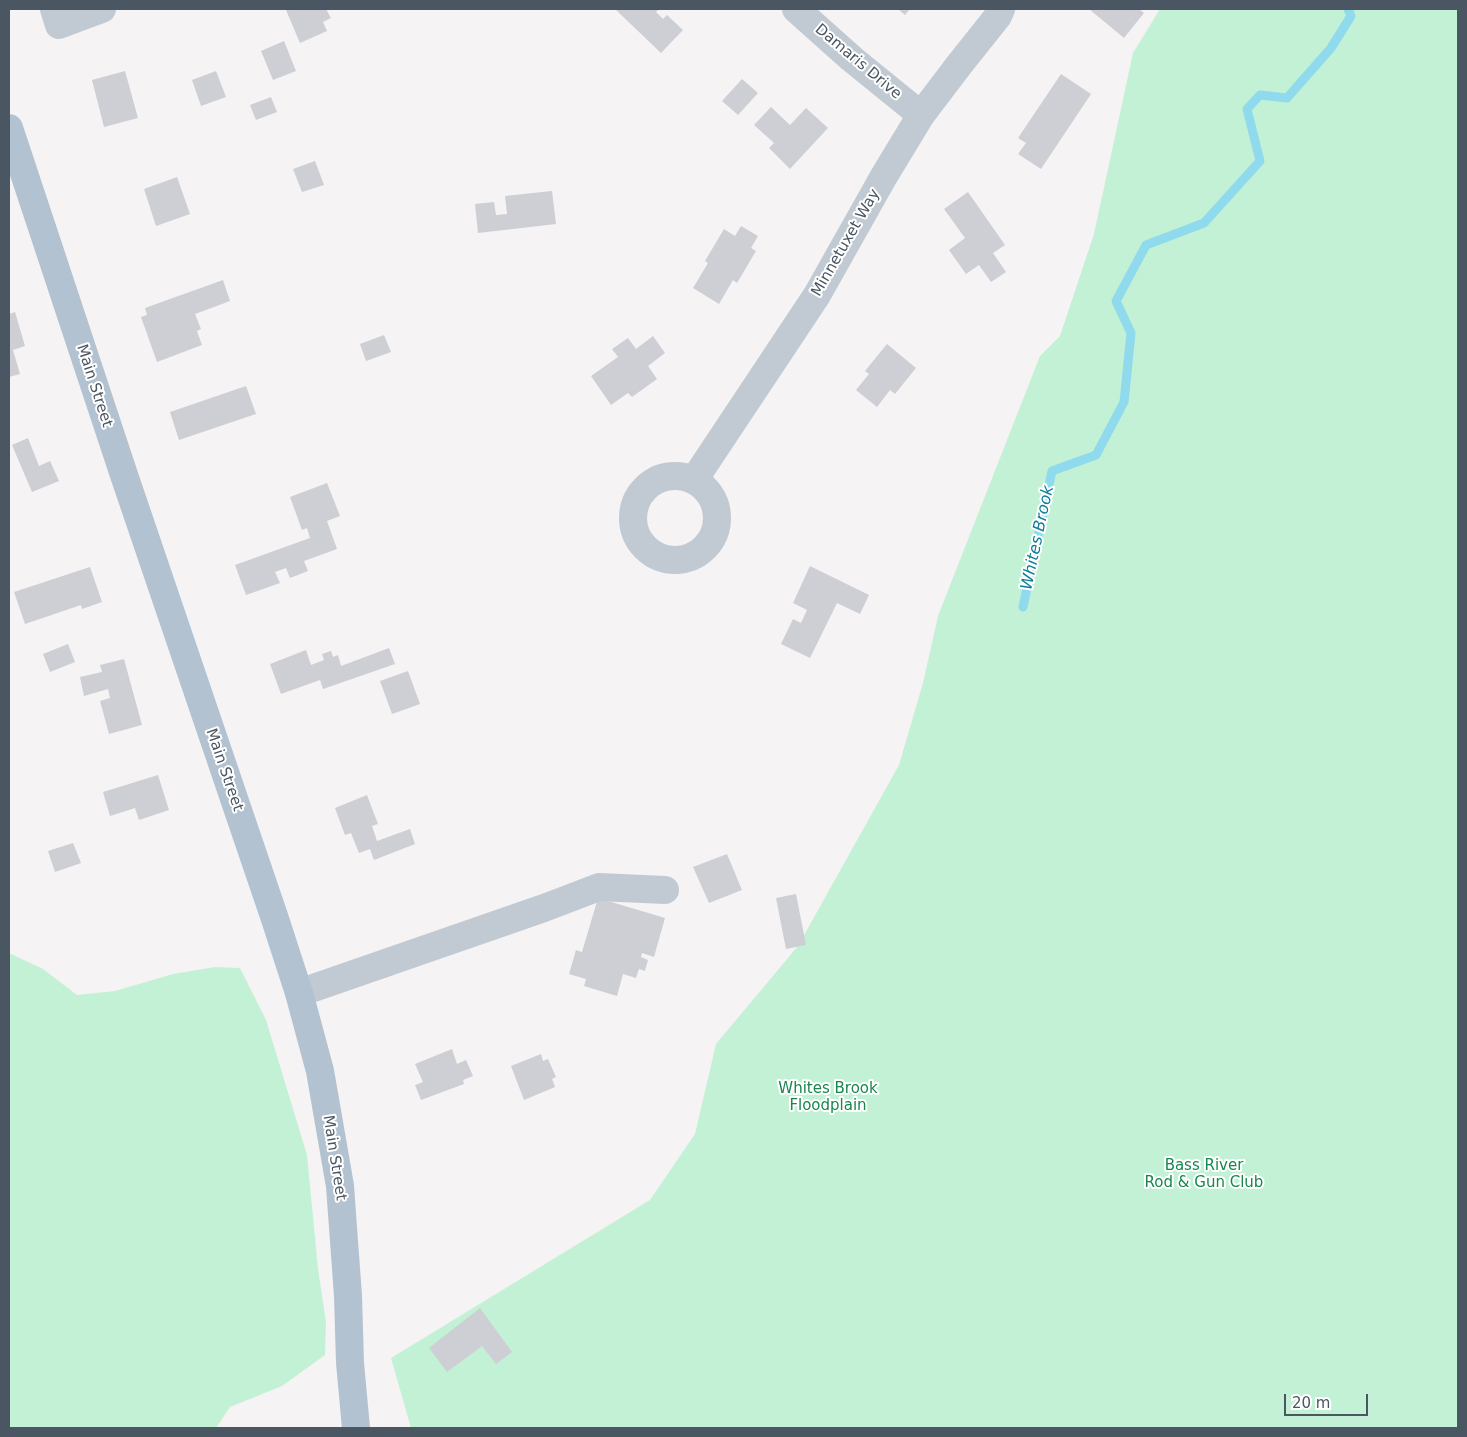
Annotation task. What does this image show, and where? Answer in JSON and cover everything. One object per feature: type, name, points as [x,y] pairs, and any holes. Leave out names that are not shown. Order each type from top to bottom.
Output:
[{"type":"main road","name":"Main Street","points":[[9,128],[124,476],[299,993],[320,1071],[340,1186],[348,1296],[350,1363],[356,1428]]},
{"type":"street","points":[[54,9],[59,25],[102,9]]},
{"type":"street","name":"Damaris Drive","points":[[796,9],[852,59],[921,116]]},
{"type":"street","name":"Minnetuxet Way","points":[[694,480],[816,295],[884,176],[921,116],[998,16],[1001,9]]},
{"type":"street","points":[[299,993],[599,887],[664,890]]},
{"type":"green space","name":"Bass River Rod & Gun Club","points":[[1160,9],[1458,9],[1458,1428],[411,1428],[391,1358],[650,1200],[695,1134],[716,1044],[798,946],[899,765],[923,683],[938,616],[1040,356],[1060,336],[1094,234],[1133,53]]},
{"type":"green space","points":[[9,953],[43,969],[77,995],[115,991],[173,974],[215,967],[240,968],[266,1020],[307,1155],[318,1269],[326,1322],[325,1355],[282,1386],[230,1407],[216,1428],[9,1428]]},
{"type":"building","points":[[326,9],[331,18],[323,22],[327,31],[300,43],[286,10]]},
{"type":"building","points":[[615,9],[659,9],[656,12],[663,19],[667,15],[683,30],[661,53]]},
{"type":"building","points":[[898,9],[910,9],[905,15]]},
{"type":"building","points":[[1089,9],[1139,9],[1144,13],[1124,38]]},
{"type":"building","points":[[284,41],[296,71],[273,80],[261,51]]},
{"type":"building","points":[[125,71],[138,118],[104,127],[92,80]]},
{"type":"building","points":[[216,71],[226,97],[201,106],[192,80]]},
{"type":"building","points":[[1061,74],[1091,94],[1041,169],[1018,154],[1026,143],[1018,138]]},
{"type":"building","points":[[742,79],[758,93],[738,115],[722,101]]},
{"type":"building","points":[[271,97],[277,112],[256,120],[250,105]]},
{"type":"building","points":[[771,107],[790,125],[806,108],[828,128],[790,169],[769,148],[774,143],[754,125]]},
{"type":"building","points":[[315,161],[324,185],[302,192],[293,169]]},
{"type":"building","points":[[177,177],[190,214],[156,226],[144,189]]},
{"type":"building","points":[[552,191],[556,224],[478,233],[475,204],[494,202],[496,215],[507,214],[505,196]]},
{"type":"building","points":[[968,192],[1005,245],[993,253],[1006,272],[991,282],[979,265],[966,274],[949,250],[965,238],[944,209]]},
{"type":"building","points":[[741,226],[758,236],[751,248],[756,251],[737,283],[733,280],[719,304],[693,288],[708,263],[705,261],[724,229],[735,236]]},
{"type":"building","points":[[223,280],[230,301],[195,314],[201,329],[197,331],[202,345],[157,362],[141,317],[147,315],[145,308]]},
{"type":"building","points":[[15,312],[25,346],[13,350],[20,374],[9,377],[9,314]]},
{"type":"building","points":[[384,335],[391,352],[366,361],[360,344]]},
{"type":"building","points":[[653,336],[665,353],[648,366],[657,379],[632,397],[628,393],[611,405],[591,376],[618,357],[612,349],[628,338],[636,349]]},
{"type":"building","points":[[887,344],[916,368],[895,394],[890,390],[877,407],[856,390],[869,374],[865,371]]},
{"type":"building","points":[[246,386],[256,414],[179,440],[170,412]]},
{"type":"building","points":[[28,438],[39,466],[50,461],[59,481],[32,492],[12,445]]},
{"type":"building","points":[[327,483],[340,516],[327,521],[337,549],[304,561],[308,571],[290,578],[286,568],[275,572],[280,583],[246,595],[235,565],[310,538],[307,528],[302,530],[290,497]]},
{"type":"building","points":[[810,566],[869,595],[860,614],[837,603],[810,658],[781,644],[793,619],[801,623],[807,610],[793,603]]},
{"type":"building","points":[[90,567],[102,602],[82,609],[81,605],[25,624],[14,592]]},
{"type":"building","points":[[68,644],[75,662],[50,672],[43,654]]},
{"type":"building","points":[[389,648],[395,664],[323,689],[320,680],[281,694],[270,664],[306,650],[311,665],[324,660],[322,654],[331,651],[333,657],[338,655],[341,666]]},
{"type":"building","points":[[124,659],[142,725],[109,734],[100,701],[110,698],[108,689],[84,696],[80,677],[102,672],[100,665]]},
{"type":"building","points":[[408,671],[420,704],[392,714],[380,681]]},
{"type":"building","points":[[158,775],[169,810],[139,820],[135,808],[110,816],[103,792]]},
{"type":"building","points":[[367,795],[378,824],[372,826],[377,841],[410,829],[415,844],[374,860],[370,849],[359,853],[351,833],[345,835],[335,808]]},
{"type":"building","points":[[73,843],[81,863],[55,872],[48,851]]},
{"type":"building","points":[[727,854],[742,890],[709,903],[693,867]]},
{"type":"building","points":[[796,894],[806,945],[786,949],[776,898]]},
{"type":"building","points":[[598,898],[665,918],[654,957],[642,953],[641,957],[648,960],[645,971],[639,969],[636,978],[623,974],[617,996],[584,986],[586,979],[569,974],[576,950],[582,952]]},
{"type":"building","points":[[452,1049],[457,1064],[466,1060],[473,1076],[463,1080],[464,1084],[421,1100],[415,1085],[423,1082],[415,1064]]},
{"type":"building","points":[[541,1054],[543,1061],[548,1059],[556,1077],[552,1079],[555,1087],[524,1100],[511,1066]]},
{"type":"building","points":[[480,1308],[512,1352],[496,1364],[482,1346],[447,1372],[429,1348]]},
{"type":"waterway","name":"Whites Brook","points":[[1023,607],[1052,471],[1096,455],[1124,402],[1131,333],[1116,301],[1146,245],[1204,223],[1260,161],[1247,109],[1260,95],[1287,98],[1331,48],[1351,16],[1348,9]]},
{"type":"park label","name":"Whites Brook Floodplain","points":[[828,1098]]}]
